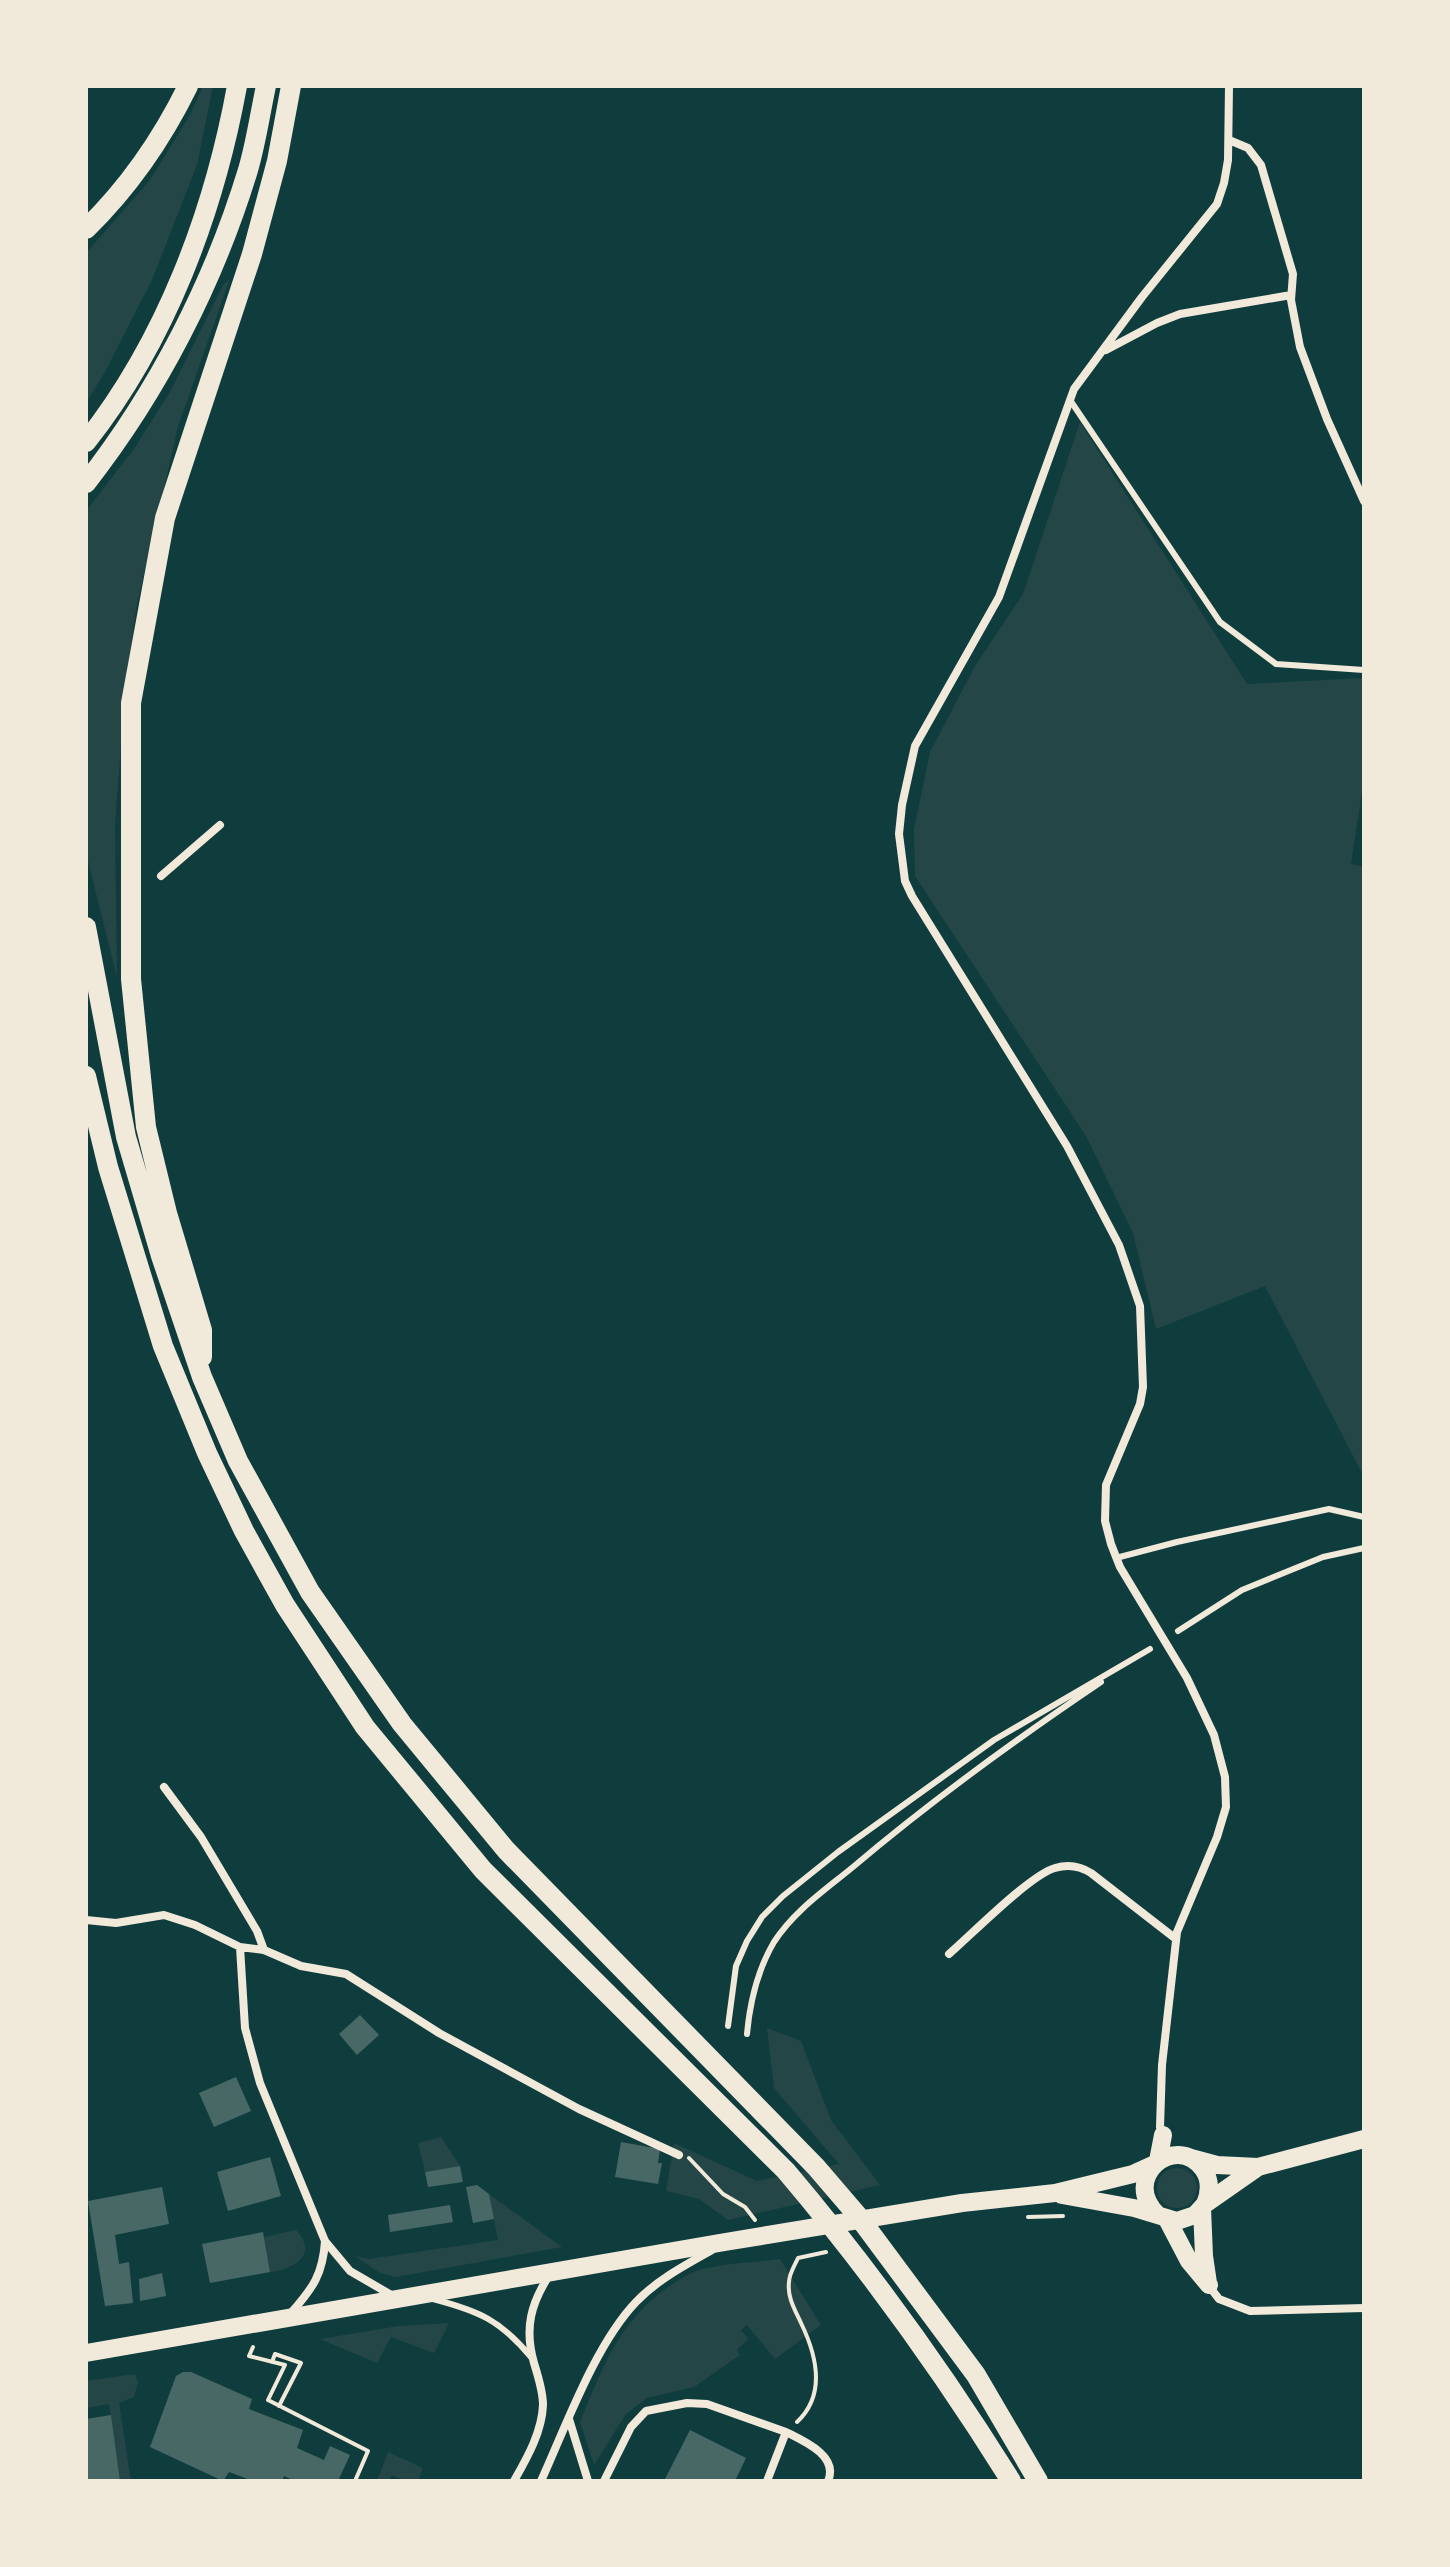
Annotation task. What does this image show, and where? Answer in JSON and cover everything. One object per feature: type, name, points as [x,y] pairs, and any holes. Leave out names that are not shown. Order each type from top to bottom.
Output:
[{"type":"highway","points":[[86,229],[143,165],[170,124],[188,86]]},
{"type":"highway","points":[[86,442],[133,373],[177,287],[219,168],[237,86]]},
{"type":"highway","points":[[86,483],[145,403],[220,247],[248,168],[266,86]]},
{"type":"highway","points":[[202,1377],[202,1330],[167,1213],[145,1112],[131,979],[131,703],[165,518],[252,254],[277,161],[291,86]]},
{"type":"highway","points":[[86,927],[126,1137],[161,1256],[202,1377],[238,1461],[302,1579],[402,1724],[506,1850],[816,2167],[896,2266],[976,2375],[1038,2481]]},
{"type":"highway","points":[[86,1076],[108,1167],[163,1346],[207,1453],[244,1531],[285,1605],[365,1727],[483,1870],[786,2171],[867,2272],[955,2391],[1011,2481]]},
{"type":"main road","points":[[1163,2135],[1169,2159]]},
{"type":"main road","points":[[86,2353],[725,2242],[962,2203],[1055,2193],[1133,2174],[1169,2159],[1258,2167],[1364,2139]]},
{"type":"main road","points":[[1169,2159],[1205,2172],[1209,2181],[1210,2191],[1204,2206],[1204,2256],[1209,2285]]},
{"type":"main road","points":[[1169,2159],[1145,2180],[1144,2190],[1151,2208],[1163,2217],[1189,2261],[1209,2285]]},
{"type":"main road","points":[[1055,2193],[1163,2217],[1187,2219],[1258,2167]]},
{"type":"street","points":[[1163,2135],[1160,2127],[1162,2065],[1176,1939],[1185,1908],[1217,1837],[1226,1807],[1225,1777],[1214,1735],[1187,1678],[1116,1558],[1105,1521],[1106,1485],[1140,1404],[1144,1353],[1140,1306],[1119,1245],[1067,1146],[912,896],[905,881],[899,834],[915,746],[999,597],[1074,389],[1217,204],[1224,183],[1229,140],[1229,86]]},
{"type":"street","points":[[1229,140],[1248,148],[1261,165],[1293,274],[1291,295],[1300,347],[1327,419],[1364,501]]},
{"type":"street","points":[[1102,352],[1180,314],[1291,295]]},
{"type":"street","points":[[161,876],[220,825]]},
{"type":"street","points":[[164,1787],[201,1837],[257,1931],[264,1950]]},
{"type":"street","points":[[949,1954],[1038,1876],[1063,1866],[1084,1868],[1176,1939]]},
{"type":"street","points":[[86,1920],[116,1923],[164,1915],[195,1925],[240,1947],[264,1950],[301,1966],[346,1974],[451,2040],[579,2109],[679,2155]]},
{"type":"street","points":[[240,1947],[245,2028],[260,2083],[325,2241],[350,2271],[397,2298]]},
{"type":"street","points":[[285,2319],[310,2291],[324,2265],[325,2241]]},
{"type":"street","points":[[541,2481],[609,2339],[634,2303],[655,2285],[725,2242]]},
{"type":"street","points":[[514,2481],[530,2452],[543,2405],[540,2379],[533,2359],[530,2312],[550,2273]]},
{"type":"street","points":[[1209,2285],[1219,2299],[1250,2311],[1364,2308]]},
{"type":"street","points":[[604,2481],[631,2427],[646,2411],[687,2403],[707,2404],[786,2432],[816,2447],[830,2467],[828,2481]]},
{"type":"street","points":[[569,2419],[588,2481]]},
{"type":"street","points":[[767,2481],[786,2432]]},
{"type":"lane","points":[[1070,400],[1220,622],[1276,664],[1364,670]]},
{"type":"lane","points":[[1116,1558],[1329,1509],[1364,1517]]},
{"type":"lane","points":[[1178,1631],[1242,1590],[1323,1557],[1364,1548]]},
{"type":"lane","points":[[728,2026],[730,1991],[736,1966],[762,1917],[783,1896],[838,1852],[994,1740],[1150,1649],[994,1755],[892,1833],[795,1916],[775,1941],[759,1971],[750,2002],[747,2034]]},
{"type":"lane","points":[[422,2296],[470,2308],[492,2320],[511,2333],[533,2359]]},
{"type":"path","points":[[679,2155],[692,2159],[723,2194],[745,2207],[755,2220]]},
{"type":"path","points":[[1019,2217],[1074,2216]]},
{"type":"path","points":[[786,2432],[809,2411],[818,2380],[809,2343],[790,2299],[788,2279],[798,2258],[829,2251]]},
{"type":"path","points":[[253,2347],[249,2356],[285,2365],[268,2400],[368,2451],[355,2481]]},
{"type":"path","points":[[272,2362],[275,2354],[301,2363],[279,2406]]},
{"type":"shaded area","points":[[203,86],[213,86],[197,165],[152,280],[86,403],[86,253],[150,180],[190,115]]},
{"type":"shaded area","points":[[230,278],[178,427],[137,604],[126,679],[115,824],[117,977],[86,853],[86,511],[134,449],[170,392],[223,285]]},
{"type":"shaded area","points":[[1080,422],[1247,684],[1364,678],[1364,778],[1351,864],[1364,867],[1364,1477],[1265,1286],[1156,1329],[1133,1233],[1086,1136],[915,876],[914,829],[930,752],[975,666],[1023,594]]},
{"type":"shaded area","points":[[767,2028],[801,2041],[831,2120],[880,2185],[728,2220],[699,2199],[666,2191],[674,2143],[757,2181],[839,2164],[774,2088]]},
{"type":"shaded area","points":[[441,2137],[460,2166],[425,2172],[418,2143]]},
{"type":"shaded area","points":[[1177,2168],[1191,2174],[1197,2188],[1191,2202],[1177,2208],[1163,2202],[1157,2188],[1163,2174]]},
{"type":"shaded area","points":[[489,2194],[562,2247],[396,2277],[380,2273],[355,2256],[369,2259],[498,2240]]},
{"type":"shaded area","points":[[296,2230],[305,2247],[301,2259],[287,2268],[270,2272],[264,2237]]},
{"type":"shaded area","points":[[780,2259],[821,2325],[775,2359],[747,2325],[741,2330],[748,2339],[737,2350],[740,2355],[694,2387],[647,2398],[626,2414],[594,2465],[580,2422],[613,2350],[634,2318],[664,2290],[695,2271]]},
{"type":"shaded area","points":[[449,2323],[434,2353],[391,2337],[377,2363],[320,2339],[399,2326]]},
{"type":"shaded area","points":[[135,2374],[138,2382],[134,2397],[119,2403],[131,2481],[120,2481],[109,2404],[86,2408],[86,2381]]},
{"type":"shaded area","points":[[388,2452],[423,2468],[418,2481],[405,2481],[392,2475],[389,2481],[377,2481]]},
{"type":"building","points":[[360,2015],[379,2035],[357,2055],[339,2034]]},
{"type":"building","points":[[236,2077],[251,2111],[214,2127],[199,2093]]},
{"type":"building","points":[[621,2142],[660,2149],[658,2163],[662,2163],[658,2184],[615,2177]]},
{"type":"building","points":[[270,2157],[281,2196],[228,2211],[217,2172]]},
{"type":"building","points":[[460,2166],[463,2182],[428,2187],[425,2172]]},
{"type":"building","points":[[477,2185],[489,2194],[494,2219],[473,2223],[466,2187]]},
{"type":"building","points":[[162,2187],[169,2224],[115,2235],[119,2264],[129,2262],[133,2303],[105,2306],[88,2201]]},
{"type":"building","points":[[450,2205],[453,2222],[390,2232],[388,2215]]},
{"type":"building","points":[[263,2232],[270,2272],[210,2283],[202,2244]]},
{"type":"building","points":[[162,2273],[166,2296],[140,2301],[139,2279]]},
{"type":"building","points":[[191,2372],[252,2399],[249,2409],[303,2430],[297,2448],[324,2460],[330,2446],[350,2455],[338,2481],[295,2481],[284,2476],[282,2481],[253,2481],[229,2472],[223,2481],[150,2447],[176,2376]]},
{"type":"building","points":[[111,2415],[120,2481],[86,2481],[86,2419]]},
{"type":"building","points":[[690,2430],[746,2458],[735,2481],[664,2481]]}]
